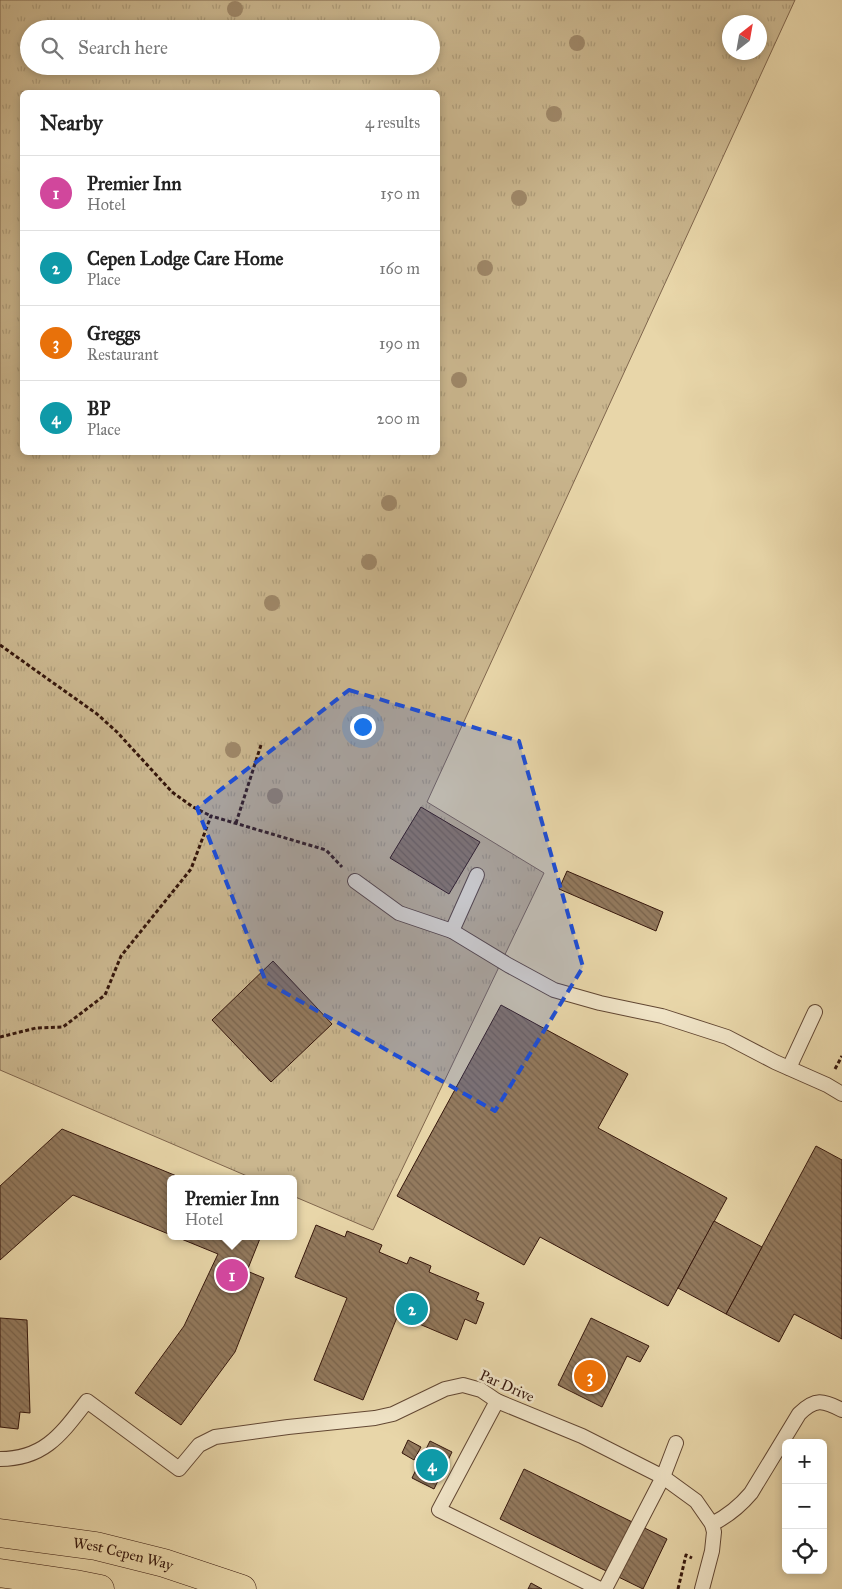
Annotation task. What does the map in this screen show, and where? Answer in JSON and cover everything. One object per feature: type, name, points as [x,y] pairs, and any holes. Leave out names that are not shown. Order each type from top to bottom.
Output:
[{"type":"highway","name":"West Cepen Way","points":[[0,1533],[96,1546],[164,1563],[242,1589]]},
{"type":"highway","points":[[0,1573],[100,1589]]},
{"type":"lane","points":[[452,931],[478,875]]},
{"type":"lane","points":[[355,882],[399,913],[452,931],[554,990],[600,1003],[672,1019],[727,1037],[842,1094]]},
{"type":"lane","points":[[789,1068],[815,1012]]},
{"type":"lane","name":"Par Drive","points":[[0,1459],[20,1458],[46,1446],[58,1437],[86,1401],[178,1469],[199,1445],[215,1437],[288,1426],[375,1418],[393,1414],[445,1389],[464,1385],[481,1390],[497,1401],[582,1436],[663,1477],[696,1501],[712,1524]]},
{"type":"lane","points":[[497,1401],[439,1510],[600,1589]]},
{"type":"lane","points":[[702,1589],[712,1551],[714,1532],[712,1524],[727,1516],[742,1504],[751,1493],[799,1414],[806,1406],[818,1402],[828,1403],[842,1410]]},
{"type":"lane","points":[[605,1589],[663,1477],[676,1443]]},
{"type":"path","points":[[0,645],[97,714],[117,732],[172,792],[192,807],[211,816],[326,850],[355,882]]},
{"type":"path","points":[[236,823],[261,745]]},
{"type":"path","points":[[0,1037],[36,1028],[63,1026],[105,995],[121,956],[191,869],[211,816]]},
{"type":"highlighted area","points":[[349,690],[519,741],[583,967],[495,1111],[266,982],[197,808]]},
{"type":"green space","points":[[0,0],[795,0],[427,802],[544,873],[373,1230],[297,1198],[297,1175],[245,1175],[0,1070]]},
{"type":"building","points":[[421,807],[480,842],[449,894],[390,858]]},
{"type":"building","points":[[567,871],[663,912],[656,931],[559,889]]},
{"type":"building","points":[[273,961],[332,1024],[271,1082],[212,1020]]},
{"type":"building","points":[[501,1005],[628,1074],[598,1128],[727,1198],[668,1306],[540,1237],[524,1265],[397,1196]]},
{"type":"building","points":[[62,1129],[174,1175],[167,1175],[167,1233],[73,1195],[0,1260],[0,1186]]},
{"type":"building","points":[[816,1146],[842,1160],[842,1339],[794,1314],[779,1342],[726,1314]]},
{"type":"building","points":[[714,1221],[762,1247],[726,1314],[678,1288]]},
{"type":"building","points":[[316,1225],[345,1237],[347,1231],[382,1245],[379,1252],[407,1264],[410,1257],[431,1266],[429,1272],[479,1293],[476,1300],[484,1303],[476,1324],[465,1319],[457,1340],[398,1315],[363,1400],[314,1380],[347,1298],[295,1277]]},
{"type":"building","points":[[184,1240],[259,1240],[247,1271],[264,1278],[235,1352],[181,1425],[135,1393],[184,1326],[218,1254]]},
{"type":"building","points":[[0,1318],[27,1320],[30,1413],[20,1412],[18,1429],[0,1427]]},
{"type":"building","points":[[591,1318],[649,1346],[640,1362],[627,1356],[602,1407],[558,1385]]},
{"type":"building","points":[[408,1440],[421,1447],[414,1460],[402,1453]]},
{"type":"building","points":[[430,1441],[452,1452],[434,1489],[412,1478]]},
{"type":"building","points":[[524,1469],[667,1539],[643,1589],[500,1519]]},
{"type":"building","points":[[531,1583],[542,1589],[528,1589]]},
{"type":"place","name":"Premier Inn","points":[[232,1275]]},
{"type":"place","name":"Cepen Lodge Care Home","points":[[412,1309]]},
{"type":"place","name":"Greggs","points":[[590,1376]]},
{"type":"place","name":"BP","points":[[432,1465]]}]
